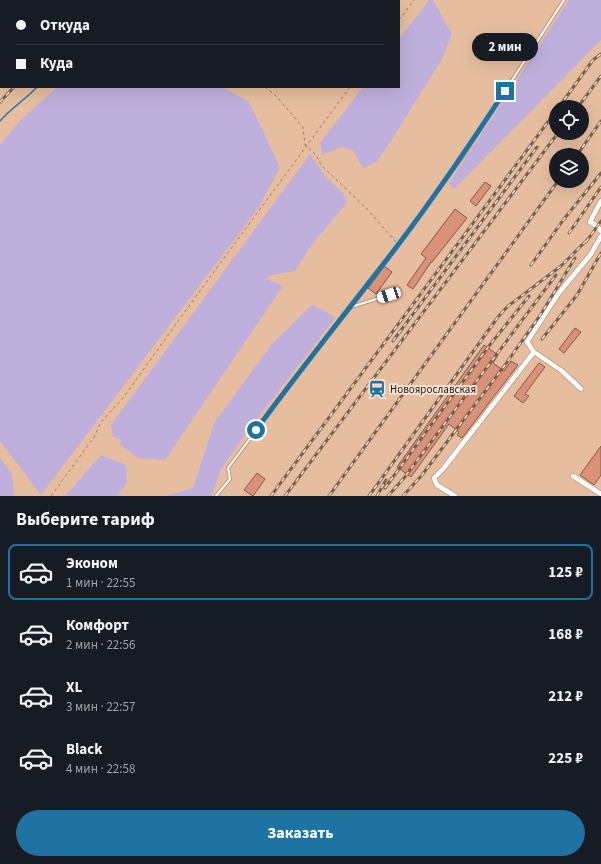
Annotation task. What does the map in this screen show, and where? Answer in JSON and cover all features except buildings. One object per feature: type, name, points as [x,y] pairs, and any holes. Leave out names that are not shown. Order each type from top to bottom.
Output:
[{"type":"street","points":[[601,201],[590,222],[597,226],[601,231]]},
{"type":"street","points":[[581,388],[562,371],[534,352],[527,342],[558,294],[591,254],[601,236]]},
{"type":"street","points":[[455,496],[437,485],[434,478],[443,469],[534,352]]},
{"type":"street","points":[[573,476],[601,494]]},
{"type":"lane","points":[[216,496],[230,479],[228,468],[348,308],[398,245],[463,156],[564,0]]},
{"type":"lane","points":[[348,308],[389,295]]},
{"type":"path","points":[[400,19],[414,0]]},
{"type":"path","points":[[266,88],[276,96],[303,128],[306,147],[316,155],[320,165],[367,209],[398,245]]},
{"type":"path","points":[[51,496],[94,437],[101,422],[123,398],[349,88]]},
{"type":"shaded area","points":[[429,0],[433,0],[452,34],[442,59],[377,161],[363,169],[353,150],[342,147],[322,155],[320,143],[362,88],[400,88],[400,38]]},
{"type":"shaded area","points":[[569,0],[601,0],[601,40],[454,189],[449,183]]},
{"type":"shaded area","points":[[56,88],[225,88],[249,102],[280,167],[259,207],[41,495],[0,441],[0,145],[21,120]]},
{"type":"shaded area","points":[[310,154],[326,177],[344,194],[346,204],[312,244],[295,271],[271,275],[266,279],[283,286],[165,460],[138,458],[119,444],[122,440],[113,437],[111,425]]},
{"type":"shaded area","points":[[312,305],[336,317],[255,421],[221,469],[211,496],[166,496],[193,488],[214,423],[272,344]]},
{"type":"shaded area","points":[[101,455],[126,465],[127,483],[117,496],[65,496]]},
{"type":"shaded area","points":[[0,458],[12,474],[14,496],[0,496]]},
{"type":"waterway","points":[[0,121],[36,88]]},
{"type":"railway","points":[[564,100],[593,60],[601,54]]},
{"type":"railway","points":[[583,100],[601,76]]},
{"type":"railway","points":[[0,102],[13,88]]},
{"type":"railway","points":[[271,496],[549,120]]},
{"type":"railway","points":[[582,148],[601,121]]},
{"type":"railway","points":[[285,496],[553,140]]},
{"type":"railway","points":[[393,341],[537,147]]},
{"type":"railway","points":[[531,265],[564,219],[601,173]]},
{"type":"railway","points":[[569,233],[601,187]]},
{"type":"railway","points":[[329,496],[553,188]]},
{"type":"railway","points":[[586,242],[601,221]]},
{"type":"railway","points":[[369,496],[498,317],[507,307],[561,266],[589,238]]},
{"type":"railway","points":[[542,339],[577,295],[601,253]]},
{"type":"railway","points":[[403,496],[422,475],[505,365],[541,314],[575,258]]},
{"type":"railway","points":[[388,496],[404,478],[556,275]]},
{"type":"railway","points":[[385,488],[489,346],[529,296]]},
{"type":"railway","points":[[377,496],[386,480]]},
{"type":"place","name":"Новоярославская","points":[[377,389]]},
{"type":"route","points":[[256,430],[348,308],[398,245],[463,156],[505,91]]}]
